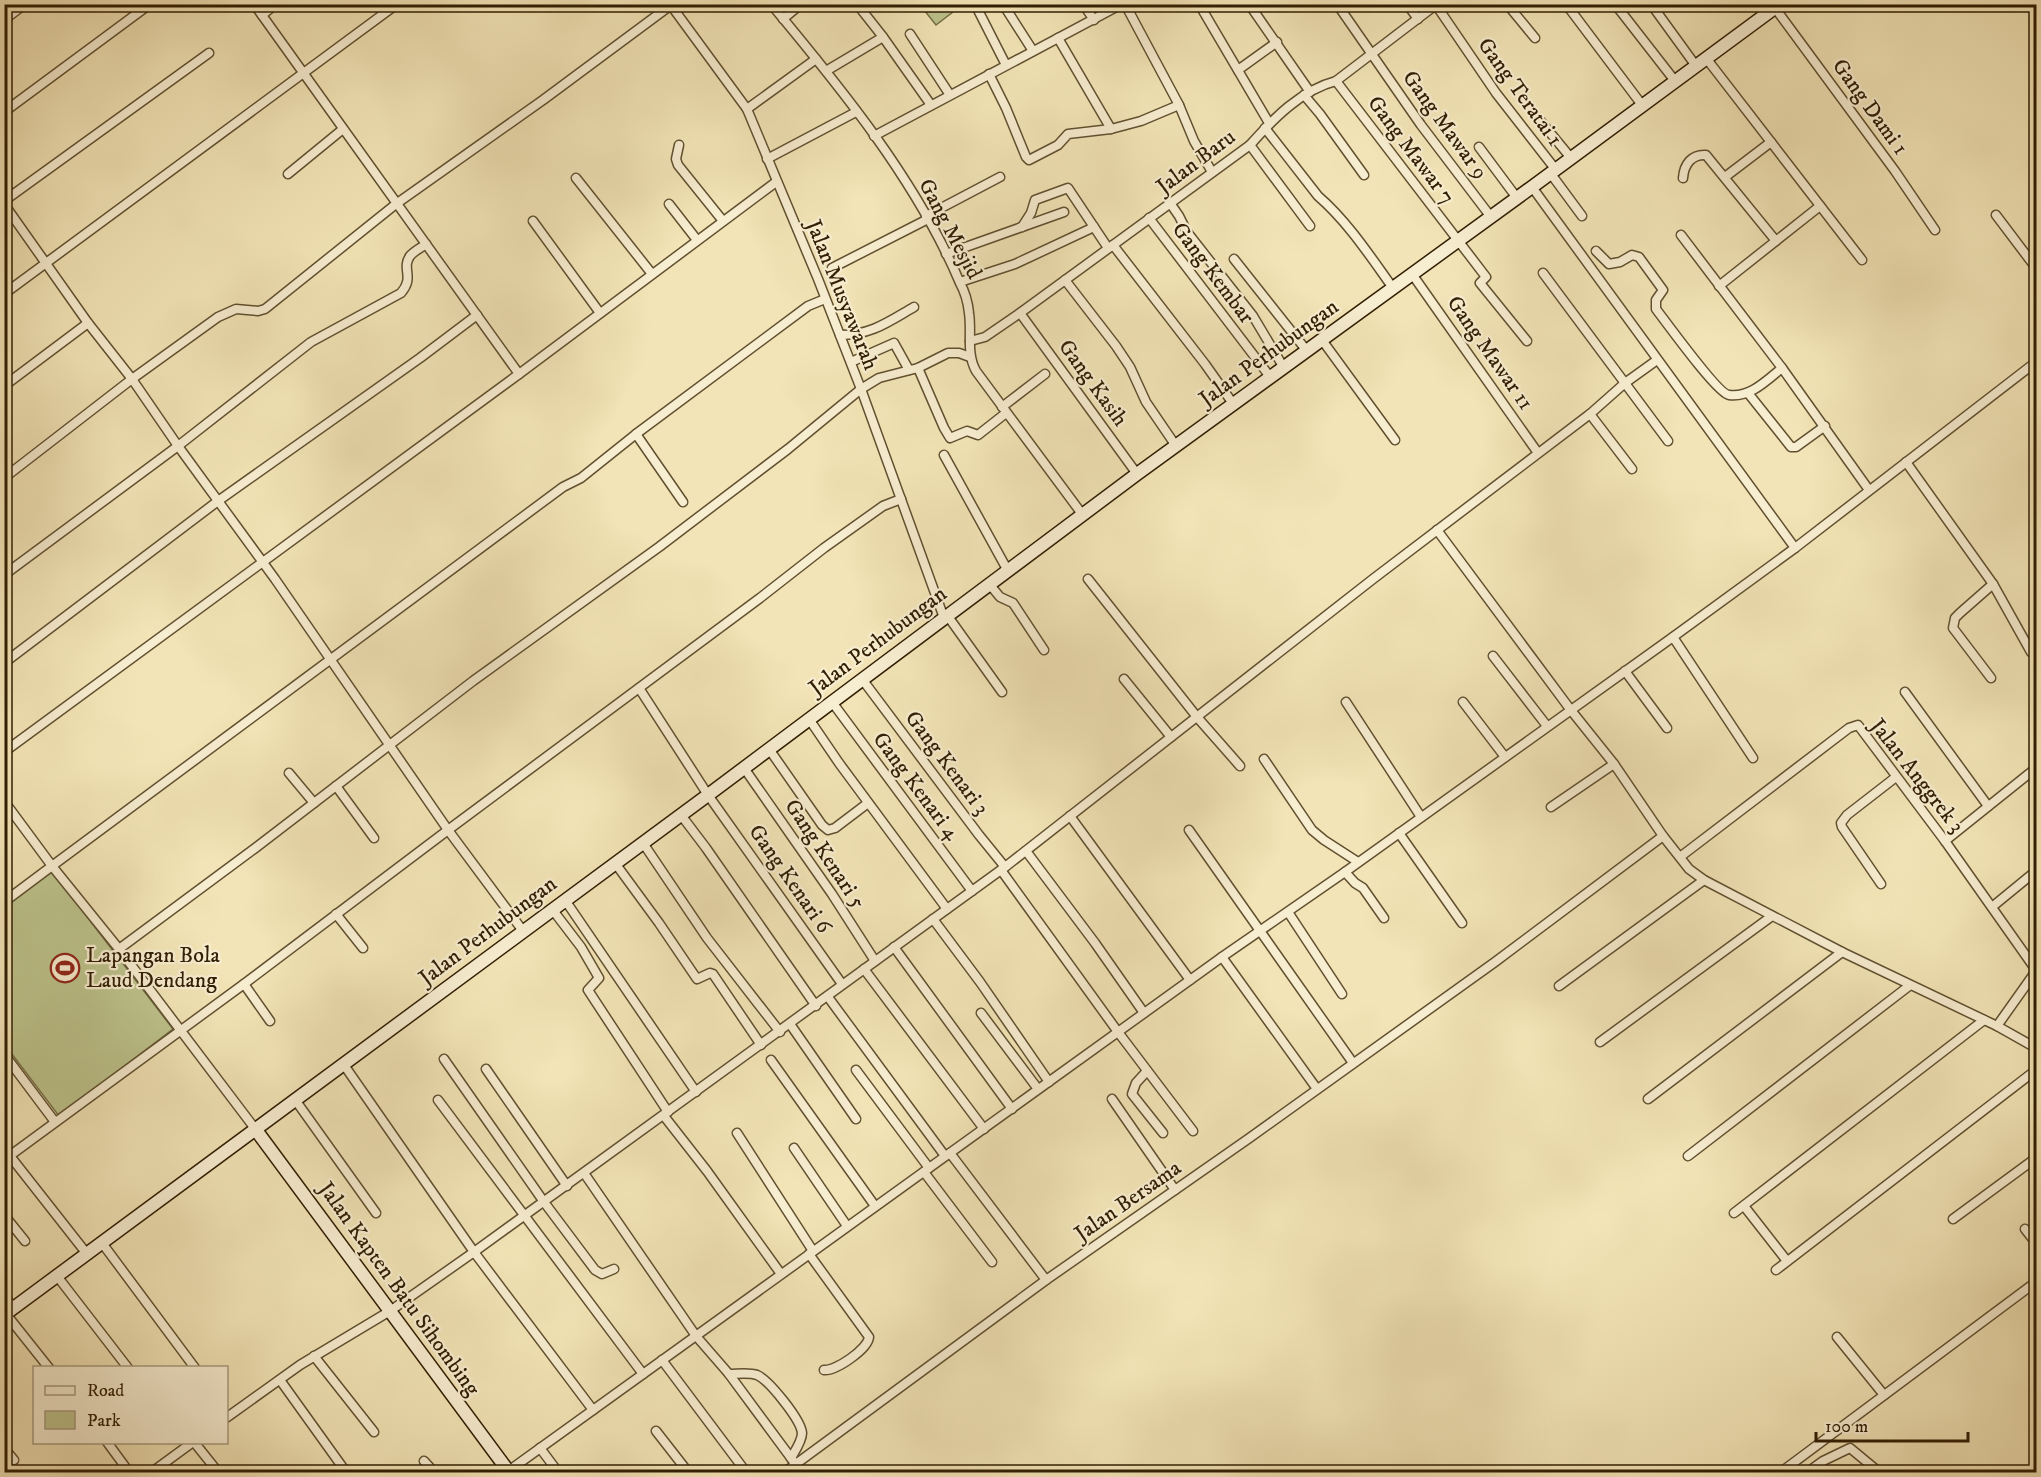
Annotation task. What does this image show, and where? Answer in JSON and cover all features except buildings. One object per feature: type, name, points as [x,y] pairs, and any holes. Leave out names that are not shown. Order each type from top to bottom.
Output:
[{"type":"main road","name":"Jalan Perhubungan","points":[[8,1312],[708,795],[1082,514],[1458,242],[1774,7]]},
{"type":"main road","name":"Jalan Kapten Batu Sihombing","points":[[256,1130],[508,1472]]},
{"type":"street","points":[[4,20],[25,4]]},
{"type":"street","points":[[4,112],[150,4]]},
{"type":"street","points":[[254,4],[519,374]]},
{"type":"street","points":[[262,15],[276,4]]},
{"type":"street","points":[[4,294],[397,4]]},
{"type":"street","name":"Gang Mesjid","points":[[771,4],[826,71],[874,136],[927,217],[960,282],[969,313],[970,357],[981,380],[1082,514]]},
{"type":"street","points":[[783,19],[801,4]]},
{"type":"street","points":[[856,4],[883,37],[931,105]]},
{"type":"street","points":[[1003,4],[1033,51]]},
{"type":"street","points":[[1083,4],[1094,20]]},
{"type":"street","points":[[874,136],[1123,4],[1179,105],[1194,141],[1212,172]]},
{"type":"street","points":[[1199,4],[1238,70],[1267,126],[1318,196],[1358,239],[1393,288]]},
{"type":"street","points":[[1250,4],[1277,42],[1320,114],[1364,175]]},
{"type":"street","name":"Gang Mawar 9","points":[[1337,4],[1421,125],[1491,217]]},
{"type":"street","points":[[1407,4],[1418,19]]},
{"type":"street","points":[[1507,4],[1535,38]]},
{"type":"street","points":[[1566,4],[1642,105]]},
{"type":"street","points":[[1615,4],[1676,81]]},
{"type":"street","points":[[1651,4],[1696,66]]},
{"type":"street","points":[[4,478],[132,379],[226,312],[241,309],[258,311],[265,309],[396,204],[543,100],[670,5]]},
{"type":"street","name":"Jalan Musyawarah","points":[[670,5],[747,109],[851,362],[946,617],[1002,692]]},
{"type":"street","name":"Jalan Baru","points":[[970,341],[986,337],[1020,313],[1250,145],[1267,126],[1307,93],[1322,84],[1336,81],[1437,5]]},
{"type":"street","name":"Gang Teratai 1","points":[[1437,5],[1582,216]]},
{"type":"street","name":"Gang Dami 1","points":[[1774,7],[1895,171],[1935,230]]},
{"type":"street","points":[[978,10],[1006,65]]},
{"type":"street","points":[[910,34],[950,95]]},
{"type":"street","points":[[826,71],[883,37]]},
{"type":"street","points":[[1058,38],[1111,129]]},
{"type":"street","points":[[1238,70],[1277,42]]},
{"type":"street","points":[[209,52],[4,202],[88,323],[132,379],[263,563],[448,830],[523,931]]},
{"type":"street","points":[[1706,58],[1862,260]]},
{"type":"street","points":[[747,109],[816,59]]},
{"type":"street","points":[[989,74],[1006,108],[1026,158],[1029,160],[1058,145],[1068,134],[1111,129],[1141,121],[1179,105]]},
{"type":"street","name":"Gang Mawar 7","points":[[1336,81],[1486,277],[1480,283],[1527,341]]},
{"type":"street","points":[[767,159],[856,112]]},
{"type":"street","points":[[1538,118],[1571,158]]},
{"type":"street","points":[[288,174],[343,129]]},
{"type":"street","points":[[1725,177],[1772,142]]},
{"type":"street","points":[[679,145],[676,159],[678,165],[723,221]]},
{"type":"street","points":[[1250,145],[1310,226]]},
{"type":"street","points":[[1479,147],[1517,198]]},
{"type":"street","points":[[1683,178],[1685,165],[1688,162],[1703,154],[1709,158],[1776,241]]},
{"type":"street","points":[[832,268],[1000,177]]},
{"type":"street","points":[[576,178],[652,274]]},
{"type":"street","points":[[4,752],[519,374],[776,182]]},
{"type":"street","points":[[1532,187],[1795,548]]},
{"type":"street","points":[[1022,228],[1031,213],[1035,200],[1068,188],[1094,227],[1205,364],[1234,405]]},
{"type":"street","points":[[1170,203],[1187,232],[1252,316],[1284,368]]},
{"type":"street","points":[[669,204],[697,240]]},
{"type":"street","points":[[1719,286],[1820,206]]},
{"type":"street","points":[[946,254],[1064,212]]},
{"type":"street","points":[[1996,215],[2037,268]]},
{"type":"street","name":"Gang Kembar","points":[[1149,219],[1270,378]]},
{"type":"street","points":[[533,221],[600,313]]},
{"type":"street","points":[[960,282],[1015,264],[1094,227]]},
{"type":"street","points":[[1682,235],[1825,426],[1869,490]]},
{"type":"street","points":[[4,575],[178,446],[321,335],[401,293],[408,282],[408,260],[426,244]]},
{"type":"street","points":[[1596,251],[1609,264],[1620,262],[1632,255],[1639,257],[1664,290],[1656,300],[1656,309],[1723,393],[1729,395],[1748,393],[1782,368]]},
{"type":"street","points":[[1234,259],[1307,351]]},
{"type":"street","points":[[1543,273],[1668,441]]},
{"type":"street","name":"Gang Mawar 11","points":[[1412,274],[1538,453]]},
{"type":"street","points":[[1065,280],[1123,357],[1146,402],[1176,446]]},
{"type":"street","points":[[4,902],[330,658],[563,487],[581,478],[636,434],[808,306],[825,299]]},
{"type":"street","points":[[840,335],[872,331],[914,307]]},
{"type":"street","name":"Gang Kasih","points":[[1020,313],[1137,474]]},
{"type":"street","points":[[4,663],[218,501],[477,315]]},
{"type":"street","points":[[4,386],[88,323]]},
{"type":"street","points":[[1322,340],[1395,440]]},
{"type":"street","points":[[851,362],[894,343],[914,369],[950,438],[967,431],[978,435],[1045,374]]},
{"type":"street","points":[[119,949],[473,681],[659,547],[788,449],[861,389],[886,375],[914,369],[948,353],[959,353],[970,357]]},
{"type":"street","points":[[228,1414],[314,1356],[390,1311],[474,1252],[972,891],[1657,360]]},
{"type":"street","points":[[508,1472],[1011,1108],[1673,637],[1795,548],[2037,362]]},
{"type":"street","points":[[1748,393],[1791,447],[1796,447],[1825,426]]},
{"type":"street","points":[[1590,414],[1632,469]]},
{"type":"street","points":[[636,434],[683,502]]},
{"type":"street","points":[[944,455],[1008,571]]},
{"type":"street","points":[[1906,462],[1993,584],[2031,652]]},
{"type":"street","points":[[87,1254],[7,1159],[824,548],[883,506],[901,499]]},
{"type":"street","points":[[1437,530],[1570,709],[1614,764],[1663,836],[1689,869],[1704,880],[1772,916],[1909,986],[1997,1026],[2037,1048]]},
{"type":"street","points":[[1088,579],[1197,717],[1240,766]]},
{"type":"street","points":[[1991,678],[1953,628],[1955,618],[1993,584]]},
{"type":"street","points":[[990,585],[1000,597],[1013,603],[1044,650]]},
{"type":"street","points":[[1673,637],[1753,758]]},
{"type":"street","points":[[1493,656],[1547,726]]},
{"type":"street","points":[[1625,670],[1667,728]]},
{"type":"street","name":"Gang Kenari 3","points":[[862,679],[979,835],[1118,1032],[1193,1131]]},
{"type":"street","points":[[1124,679],[1168,740]]},
{"type":"street","name":"Gang Kenari 6","points":[[639,688],[708,795],[842,984]]},
{"type":"street","points":[[1905,692],[1988,806]]},
{"type":"street","name":"Gang Kenari 4","points":[[832,702],[972,891]]},
{"type":"street","points":[[1346,702],[1421,817]]},
{"type":"street","points":[[1463,702],[1505,757]]},
{"type":"street","points":[[809,719],[947,909]]},
{"type":"street","name":"Jalan Anggrek 3","points":[[1680,857],[1852,726],[1860,726],[2037,970]]},
{"type":"street","points":[[769,749],[822,825],[828,830],[835,828],[868,803]]},
{"type":"street","points":[[1264,759],[1312,830],[1351,867],[1355,883],[1363,888],[1384,918]]},
{"type":"street","points":[[1551,807],[1614,764]]},
{"type":"street","name":"Gang Kenari 5","points":[[744,768],[832,894],[875,961]]},
{"type":"street","points":[[1945,841],[2037,768]]},
{"type":"street","points":[[289,773],[314,803]]},
{"type":"street","points":[[1881,884],[1841,823],[1847,815],[1896,777]]},
{"type":"street","points":[[336,786],[374,838]]},
{"type":"street","points":[[4,801],[52,866],[182,1030],[256,1130]]},
{"type":"street","points":[[681,815],[816,1006]]},
{"type":"street","points":[[1071,816],[1190,980]]},
{"type":"street","points":[[1189,830],[1353,1063]]},
{"type":"street","points":[[1399,833],[1462,923]]},
{"type":"street","name":"Jalan Bersama","points":[[785,1473],[794,1462],[1046,1280],[1495,962],[1663,836]]},
{"type":"street","points":[[643,843],[707,938],[780,1032]]},
{"type":"street","points":[[1026,851],[1144,1013]]},
{"type":"street","points":[[615,863],[697,979],[710,973],[713,974],[761,1046]]},
{"type":"street","points":[[1992,907],[2031,875]]},
{"type":"street","points":[[1560,986],[1704,880]]},
{"type":"street","points":[[565,900],[696,1092]]},
{"type":"street","points":[[552,909],[581,947],[599,978],[588,990],[666,1114],[781,1274]]},
{"type":"street","points":[[1287,912],[1342,994]]},
{"type":"street","points":[[336,914],[363,948]]},
{"type":"street","points":[[1600,1042],[1772,916]]},
{"type":"street","points":[[933,919],[980,982],[1048,1082]]},
{"type":"street","points":[[894,948],[1011,1108]]},
{"type":"street","points":[[1648,1098],[1842,952]]},
{"type":"street","points":[[1222,957],[1317,1089]]},
{"type":"street","points":[[864,969],[984,1129]]},
{"type":"street","points":[[1997,1026],[2037,970]]},
{"type":"street","points":[[244,984],[270,1021]]},
{"type":"street","points":[[1688,1156],[1909,986]]},
{"type":"street","points":[[828,997],[1046,1280]]},
{"type":"street","points":[[981,1013],[1038,1089]]},
{"type":"street","points":[[1734,1213],[1984,1020]]},
{"type":"street","points":[[790,1024],[856,1119]]},
{"type":"street","points":[[4,1054],[55,1122]]},
{"type":"street","points":[[444,1059],[544,1202],[595,1270],[602,1274],[614,1269]]},
{"type":"street","points":[[771,1060],[875,1206]]},
{"type":"street","points":[[344,1065],[474,1252],[593,1410]]},
{"type":"street","points":[[486,1069],[567,1186]]},
{"type":"street","points":[[856,1070],[992,1262]]},
{"type":"street","points":[[1776,1270],[2037,1070]]},
{"type":"street","points":[[1147,1071],[1136,1083],[1132,1094],[1163,1133]]},
{"type":"street","points":[[438,1100],[644,1374]]},
{"type":"street","points":[[1112,1100],[1175,1190]]},
{"type":"street","points":[[296,1101],[376,1213]]},
{"type":"street","points":[[737,1133],[811,1253],[869,1337],[867,1346],[835,1368],[824,1370]]},
{"type":"street","points":[[794,1148],[847,1226]]},
{"type":"street","points":[[1953,1219],[2037,1158]]},
{"type":"street","points":[[584,1173],[696,1336],[729,1374],[794,1462]]},
{"type":"street","points":[[1744,1206],[1787,1261]]},
{"type":"street","points":[[4,1215],[25,1241]]},
{"type":"street","points":[[2025,1229],[2037,1244]]},
{"type":"street","points":[[102,1243],[194,1366]]},
{"type":"street","points":[[57,1276],[126,1366]]},
{"type":"street","points":[[1781,1473],[2037,1282]]},
{"type":"street","points":[[4,1296],[8,1312],[48,1366]]},
{"type":"street","points":[[1837,1337],[1884,1395]]},
{"type":"street","points":[[314,1356],[374,1432]]},
{"type":"street","points":[[662,1360],[746,1473]]},
{"type":"street","points":[[729,1374],[757,1375],[780,1398],[802,1430],[794,1462]]},
{"type":"street","points":[[280,1380],[346,1473]]},
{"type":"street","points":[[656,1431],[688,1473]]},
{"type":"street","points":[[108,1444],[129,1473]]},
{"type":"street","points":[[152,1473],[193,1444]]},
{"type":"street","points":[[195,1444],[218,1473]]},
{"type":"street","points":[[4,1448],[14,1460]]},
{"type":"street","points":[[540,1448],[558,1473]]},
{"type":"street","points":[[1808,1473],[1822,1461],[1850,1448],[1878,1473]]},
{"type":"street","points":[[424,1461],[434,1473]]},
{"type":"green space","points":[[920,5],[962,5],[936,25]]},
{"type":"green space","name":"Lapangan Bola Laud Dendang","points":[[52,871],[173,1029],[59,1116],[5,1045],[5,907]]},
{"type":"place","name":"Lapangan Bola Laud Dendang","points":[[65,968]]}]
